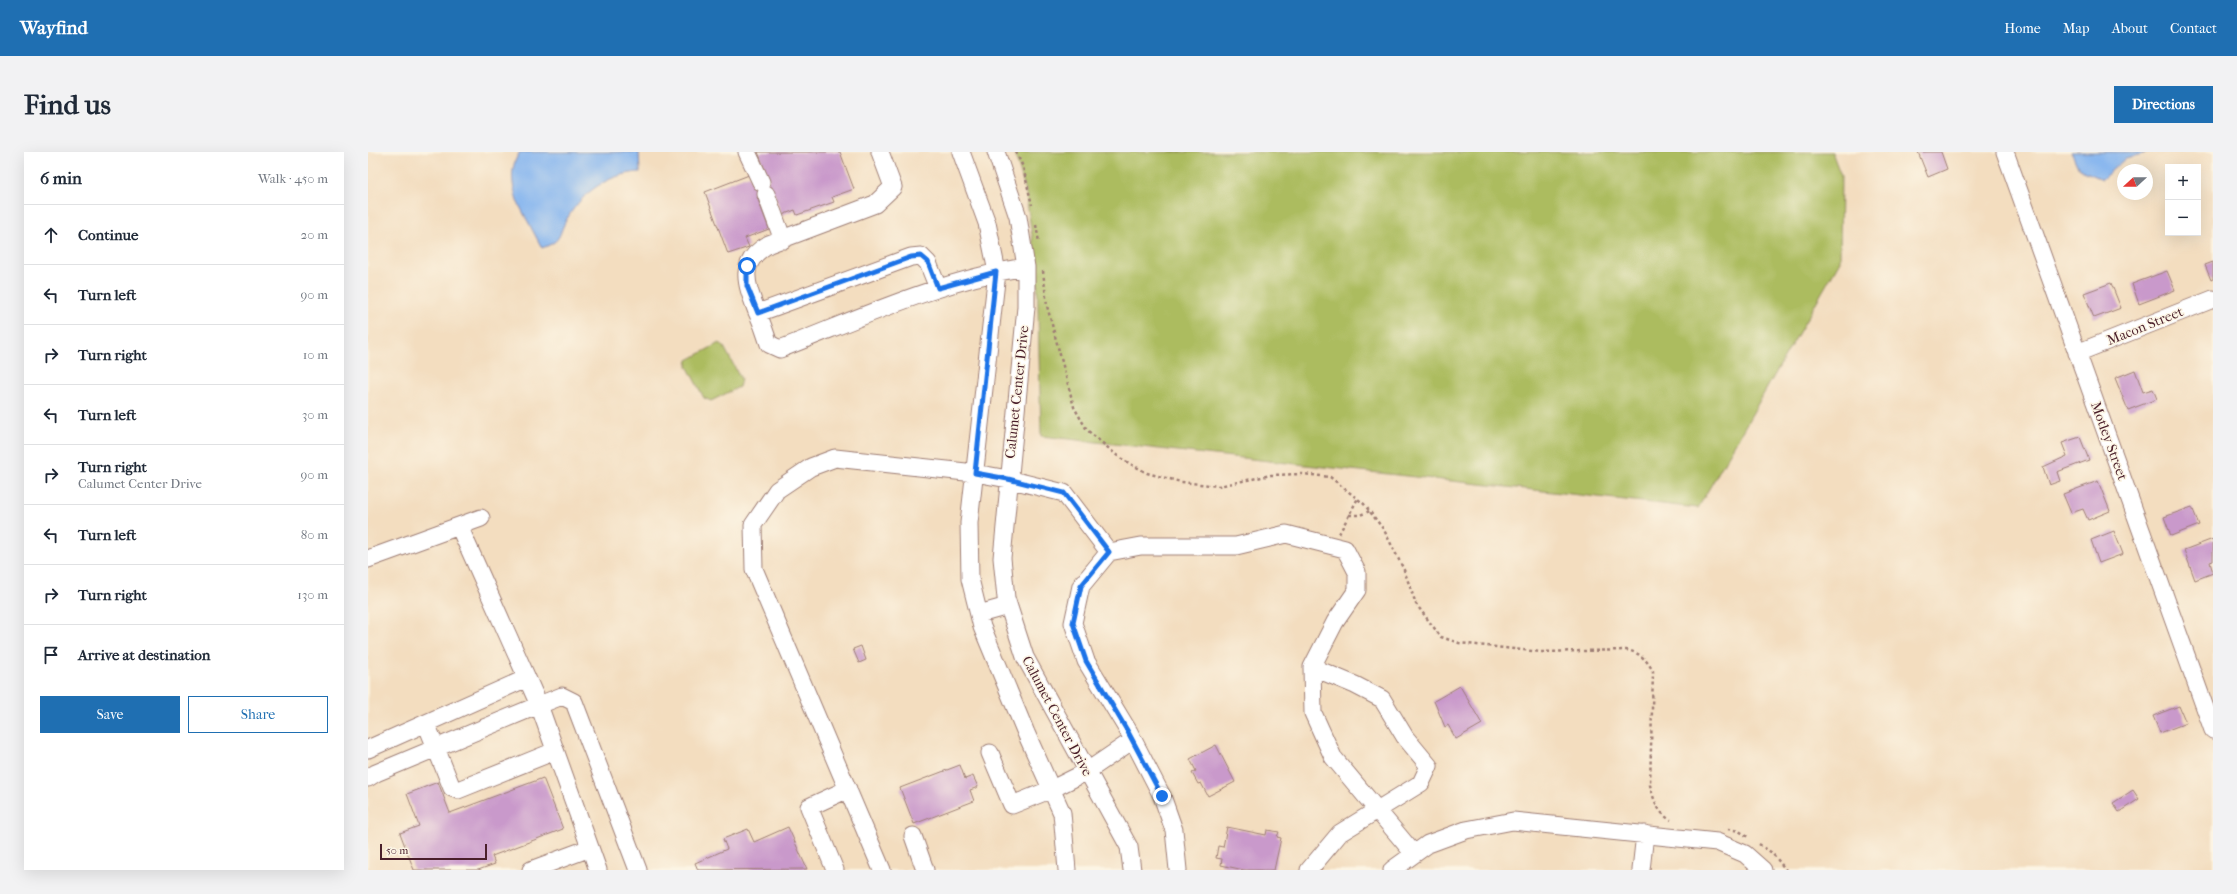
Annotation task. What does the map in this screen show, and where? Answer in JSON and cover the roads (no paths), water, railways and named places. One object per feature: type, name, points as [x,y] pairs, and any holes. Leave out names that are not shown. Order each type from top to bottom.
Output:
[{"type":"street","points":[[747,152],[783,240]]},
{"type":"street","points":[[880,152],[893,187],[875,204],[783,240],[769,244],[757,251],[747,266],[747,286],[769,344],[780,349],[938,288],[996,272],[1034,268]]},
{"type":"street","name":"Calumet Center Drive","points":[[961,152],[987,223],[996,272],[969,524],[970,579],[979,614],[991,648],[1062,813],[1066,870]]},
{"type":"street","name":"Calumet Center Drive","points":[[996,152],[1034,268],[1026,307],[1008,479],[1002,558],[1006,598],[1025,657],[1086,772],[1129,847],[1132,870]]},
{"type":"street","name":"Motley Street","points":[[2005,152],[2213,730]]},
{"type":"street","points":[[758,313],[911,257],[921,256],[928,262],[938,288]]},
{"type":"street","name":"Macon Street","points":[[2077,353],[2213,299]]},
{"type":"street","points":[[882,870],[754,569],[753,525],[777,490],[811,467],[835,458],[975,473],[1008,479],[1064,493],[1109,552]]},
{"type":"street","points":[[368,559],[481,518]]},
{"type":"street","points":[[459,526],[538,705],[598,870]]},
{"type":"street","points":[[1178,870],[1174,830],[1162,796],[1133,740],[1086,661],[1073,623],[1081,586],[1109,552],[1141,546],[1236,546],[1286,534],[1345,549],[1358,572],[1357,590],[1335,622],[1312,667],[1313,713],[1333,758],[1414,854]]},
{"type":"street","points":[[979,614],[1008,606]]},
{"type":"street","points":[[1309,870],[1340,833],[1378,811],[1421,783],[1429,766],[1406,737],[1382,699],[1355,685],[1312,667]]},
{"type":"street","points":[[368,748],[527,678]]},
{"type":"street","points":[[368,778],[376,772],[562,696],[574,702],[638,870]]},
{"type":"street","points":[[426,723],[452,788],[458,790],[555,751]]},
{"type":"street","points":[[990,753],[1012,805],[1052,789],[1086,772],[1133,740]]},
{"type":"street","points":[[835,870],[808,807],[848,789]]},
{"type":"street","points":[[1392,870],[1428,844],[1466,830],[1513,821],[1717,842],[1745,854],[1763,870]]},
{"type":"street","points":[[1641,870],[1644,834]]},
{"type":"street","points":[[912,836],[925,870]]},
{"type":"street","points":[[531,870],[590,848]]},
{"type":"water","points":[[520,152],[639,152],[640,172],[629,173],[608,180],[590,192],[574,208],[557,239],[542,248],[517,201],[515,194],[512,176],[514,164]]},
{"type":"water","points":[[2071,152],[2151,152],[2126,158],[2117,164],[2117,166],[2102,179],[2079,169]]}]
